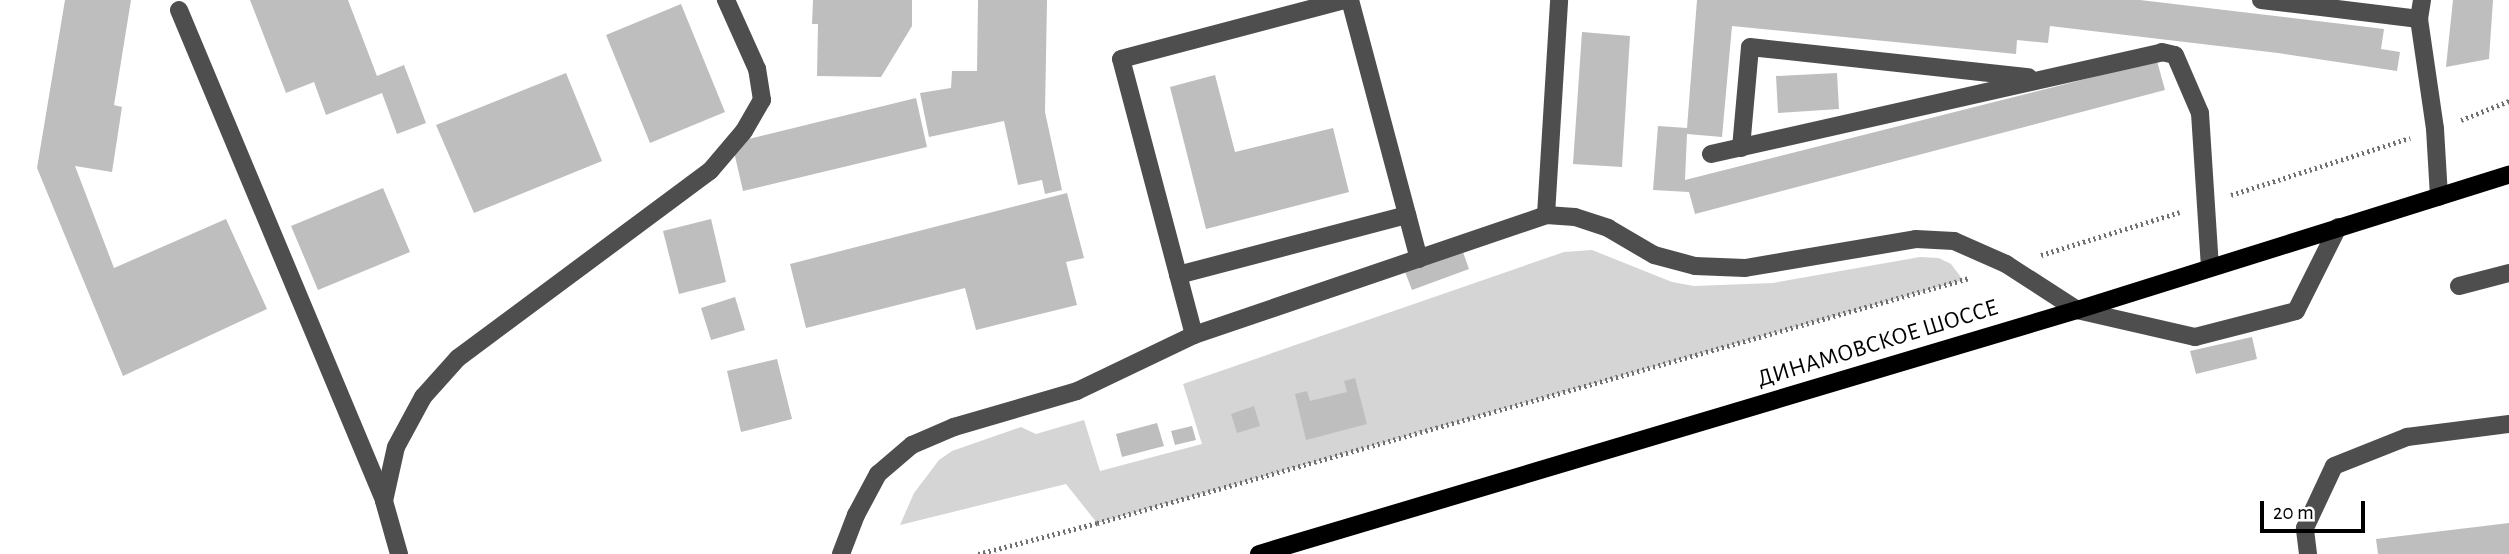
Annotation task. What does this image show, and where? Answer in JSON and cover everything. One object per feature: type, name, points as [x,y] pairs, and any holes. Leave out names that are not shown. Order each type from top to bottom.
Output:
[{"type":"main road","name":"ДИНАМОВСКОЕ ШОССЕ","points":[[1259,554],[2077,310],[2210,266],[2509,175]]},
{"type":"lane","points":[[384,501],[396,447],[423,397],[458,358],[710,171],[744,131],[762,100],[757,69],[726,0]]},
{"type":"lane","points":[[1194,335],[1121,59],[1345,0]]},
{"type":"lane","points":[[1350,0],[1419,259]]},
{"type":"lane","points":[[1546,215],[1559,0]]},
{"type":"lane","points":[[2260,0],[2313,3],[2419,19]]},
{"type":"lane","points":[[2421,0],[2419,19],[2435,129],[2439,197]]},
{"type":"lane","points":[[179,10],[384,501],[399,554]]},
{"type":"lane","points":[[1741,148],[1750,47],[2043,79]]},
{"type":"lane","points":[[1711,154],[2162,52],[2175,55],[2200,113],[2210,266]]},
{"type":"lane","points":[[1178,275],[1407,215]]},
{"type":"lane","points":[[841,554],[856,514],[878,474],[912,445],[954,427],[1077,391],[1194,335],[1546,215],[1575,217],[1608,228],[1654,255],[1695,266],[1745,268],[1916,239],[1954,241],[2007,264],[2077,310],[2195,337],[2296,311],[2338,228]]},
{"type":"lane","points":[[2459,286],[2509,273]]},
{"type":"lane","points":[[2308,554],[2305,528],[2334,466],[2407,437],[2509,424]]},
{"type":"path","points":[[978,554],[1110,520],[1936,288],[2204,204],[2435,129],[2509,102]]},
{"type":"shaded area","points":[[1592,250],[1672,282],[1694,286],[1773,283],[1920,257],[1939,258],[1951,264],[1963,280],[1097,523],[1066,484],[900,525],[914,493],[939,460],[952,451],[1021,427],[1036,434],[1084,420],[1100,471],[1202,444],[1183,384],[1564,252]]},
{"type":"building","points":[[65,0],[131,0],[114,105],[122,107],[112,172],[75,166],[114,268],[226,219],[267,309],[123,376],[37,168]]},
{"type":"building","points":[[250,0],[348,0],[377,76],[404,65],[426,123],[397,134],[382,93],[326,115],[314,82],[286,93]]},
{"type":"building","points":[[813,0],[912,0],[912,26],[881,77],[817,76],[818,24],[812,24]]},
{"type":"building","points":[[978,0],[1047,0],[1045,112],[1062,190],[1045,194],[1042,180],[1018,185],[1004,121],[929,137],[920,93],[951,88],[952,71],[977,71]]},
{"type":"building","points":[[1697,0],[2140,0],[2384,29],[2381,49],[2400,52],[2397,71],[2278,53],[2050,26],[2048,43],[2017,40],[2016,54],[1732,26],[1722,137],[1687,134],[1685,180],[2157,61],[2165,90],[1695,214],[1689,192],[1653,190],[1658,126],[1687,128]]},
{"type":"building","points":[[2453,0],[2493,0],[2489,59],[2446,67]]},
{"type":"building","points":[[681,4],[725,112],[650,143],[606,35]]},
{"type":"building","points":[[1582,32],[1630,36],[1622,167],[1573,164]]},
{"type":"building","points":[[566,73],[602,161],[474,213],[436,125]]},
{"type":"building","points":[[1837,73],[1839,109],[1778,113],[1776,76]]},
{"type":"building","points":[[1215,75],[1235,152],[1333,128],[1349,192],[1206,229],[1170,87]]},
{"type":"building","points":[[916,98],[927,147],[743,191],[732,143]]},
{"type":"building","points":[[383,188],[410,252],[318,290],[291,226]]},
{"type":"building","points":[[1067,193],[1084,258],[1066,262],[1077,305],[976,330],[965,288],[806,328],[790,264]]},
{"type":"building","points":[[711,219],[726,282],[679,294],[663,231]]},
{"type":"building","points":[[1458,238],[1469,269],[1412,290],[1400,259]]},
{"type":"building","points":[[735,297],[745,330],[711,340],[701,308]]},
{"type":"building","points":[[2252,337],[2257,359],[2196,374],[2190,351]]},
{"type":"building","points":[[777,359],[792,419],[741,432],[727,371]]},
{"type":"building","points":[[1355,378],[1367,424],[1306,440],[1295,394],[1307,391],[1310,401],[1347,392],[1344,381]]},
{"type":"building","points":[[1254,406],[1260,426],[1237,433],[1231,414]]},
{"type":"building","points":[[1157,423],[1164,446],[1122,457],[1116,434]]},
{"type":"building","points":[[1192,426],[1196,440],[1175,445],[1171,431]]},
{"type":"building","points":[[2509,523],[2509,554],[2378,554],[2376,539]]}]
